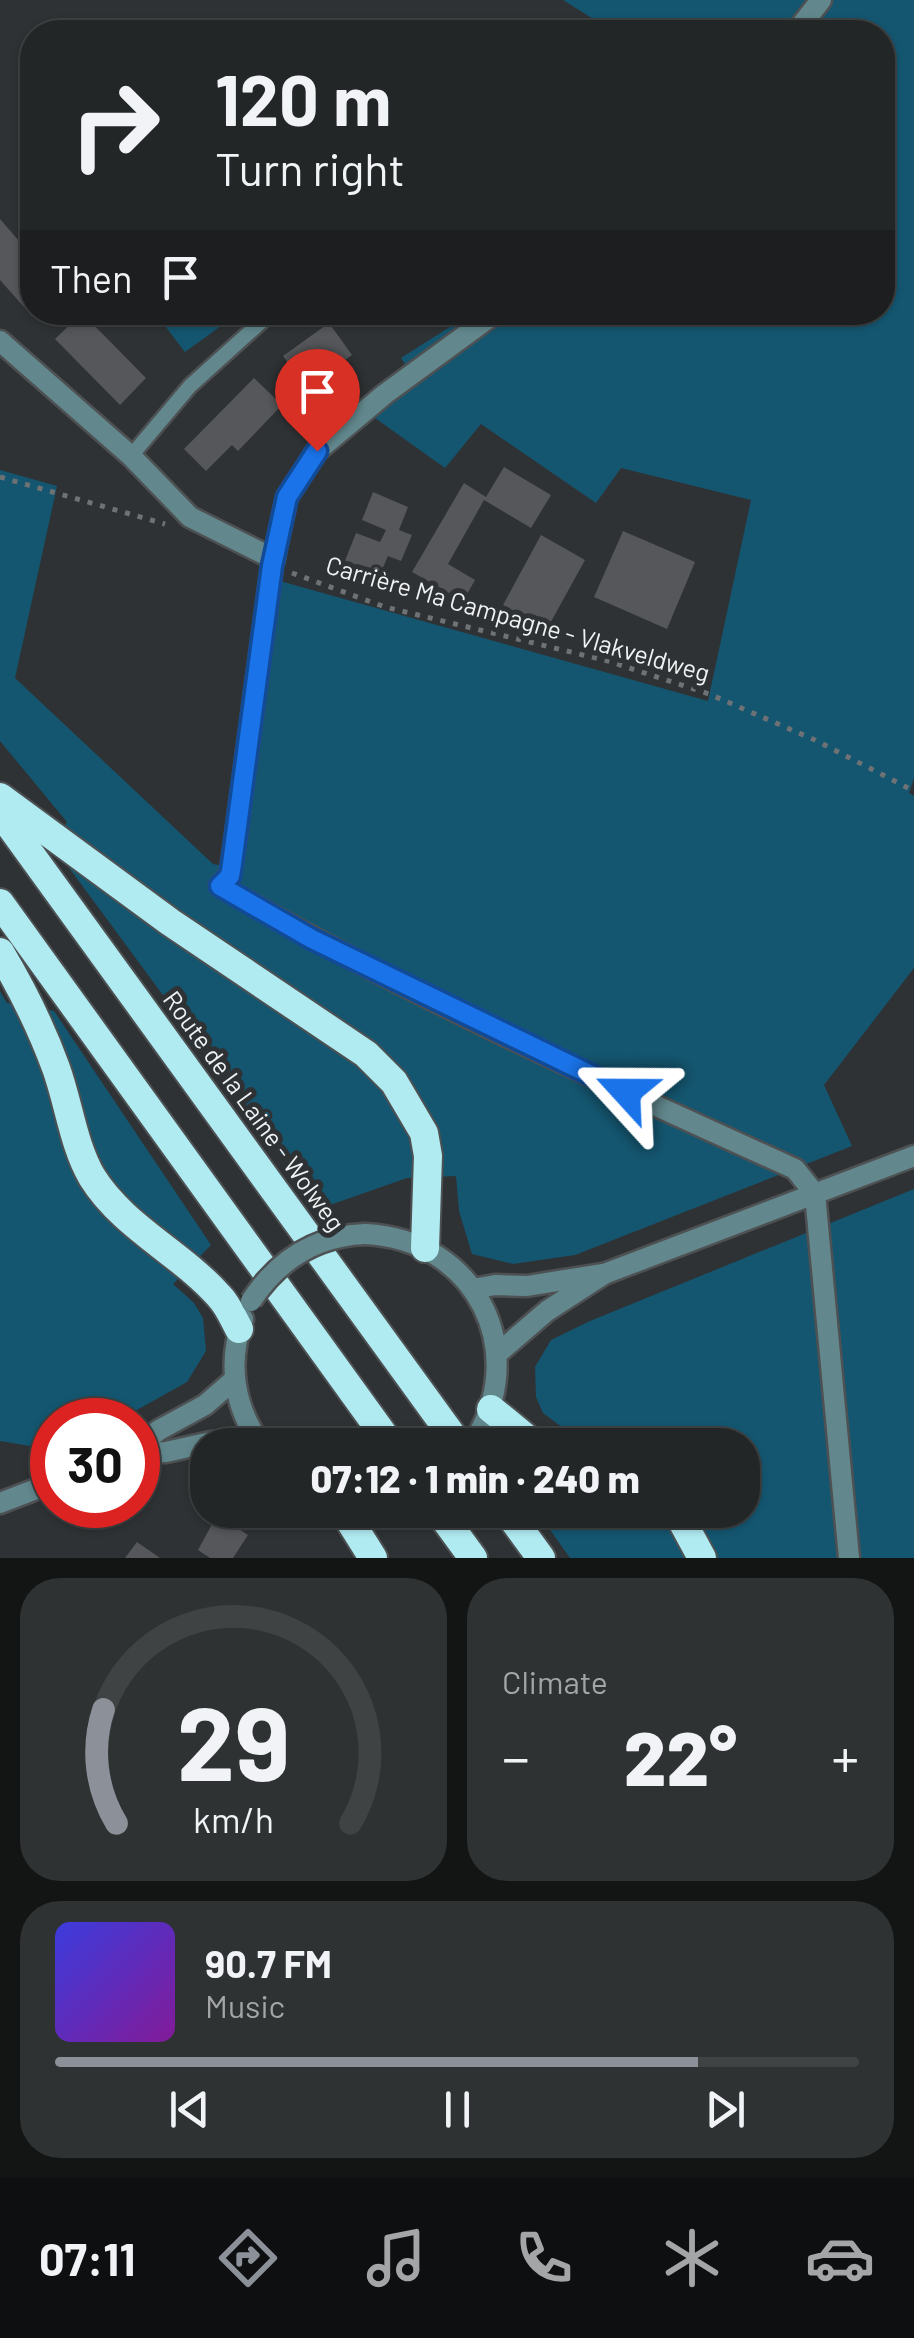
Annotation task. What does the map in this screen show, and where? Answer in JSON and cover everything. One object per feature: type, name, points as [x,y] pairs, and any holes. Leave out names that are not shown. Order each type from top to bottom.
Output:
[{"type":"highway","points":[[0,798],[170,922],[366,1054],[394,1082],[424,1132],[428,1156],[424,1248]]},
{"type":"highway","name":"Route de la Laine - Wolweg","points":[[0,812],[447,1428]]},
{"type":"highway","points":[[0,903],[379,1428]]},
{"type":"highway","points":[[0,952],[42,1033],[92,1176],[143,1232],[221,1298],[239,1329]]},
{"type":"highway","points":[[488,1415],[508,1428]]},
{"type":"highway","points":[[353,1528],[372,1558]]},
{"type":"highway","points":[[451,1528],[473,1558]]},
{"type":"highway","points":[[519,1528],[541,1558]]},
{"type":"highway","points":[[686,1528],[702,1558]]},
{"type":"street","points":[[805,20],[821,0]]},
{"type":"street","points":[[480,325],[385,394],[317,451],[287,497],[273,563],[230,876],[220,886],[312,939],[558,1062],[795,1168],[815,1194],[849,1558]]},
{"type":"street","points":[[0,342],[131,456],[190,517],[273,563]]},
{"type":"street","points":[[473,1289],[494,1284],[527,1286],[604,1274],[914,1156]]},
{"type":"street","points":[[251,1428],[241,1409],[234,1378],[239,1329],[251,1300],[274,1271],[305,1249],[340,1236],[365,1234],[424,1248],[455,1268],[473,1289],[488,1318],[497,1354],[497,1383],[481,1428]]},
{"type":"street","points":[[497,1354],[547,1311],[604,1274]]},
{"type":"street","points":[[160,1429],[205,1406],[234,1378]]},
{"type":"street","points":[[160,1452],[190,1447]]},
{"type":"street","points":[[0,1503],[30,1491]]},
{"type":"lane","points":[[131,456],[190,386],[258,325]]},
{"type":"path","points":[[0,477],[183,529],[190,517]]},
{"type":"path","name":"Carrière Ma Campagne - Vlakveldweg","points":[[273,563],[385,607],[608,660],[709,694],[815,740],[914,791]]},
{"type":"shaded area","points":[[563,0],[914,0],[914,778],[909,793],[914,796],[914,968],[824,1085],[852,1146],[575,1255],[513,1264],[472,1254],[459,1211],[456,1176],[407,1178],[327,1206],[307,1175],[297,1177],[53,846],[67,822],[0,741],[0,470],[57,486],[15,678],[213,864],[242,870],[280,581],[708,701],[751,500],[621,468],[596,503],[481,424],[445,468],[375,418],[417,382],[401,358],[453,325],[895,325],[895,20],[595,20]]},
{"type":"shaded area","points":[[164,325],[222,325],[185,352]]},
{"type":"shaded area","points":[[0,991],[7,1003],[54,1011],[211,1245],[173,1284],[194,1303],[203,1318],[206,1351],[187,1382],[158,1398],[30,1398],[30,1446],[0,1441]]},
{"type":"shaded area","points":[[914,1189],[914,1558],[570,1558],[549,1528],[760,1528],[760,1428],[563,1428],[543,1413],[536,1397],[535,1367],[551,1340]]},
{"type":"building","points":[[0,219],[20,242],[20,302],[0,280]]},
{"type":"building","points":[[70,325],[94,325],[146,378],[120,405],[55,339]]},
{"type":"building","points":[[326,325],[330,325],[352,355],[306,388],[283,356]]},
{"type":"building","points":[[254,378],[282,405],[238,451],[232,445],[206,471],[184,449]]},
{"type":"building","points":[[504,467],[551,495],[531,528],[484,500],[448,564],[475,580],[463,601],[412,572],[464,483],[486,497]]},
{"type":"building","points":[[373,492],[408,507],[399,530],[412,535],[401,561],[388,556],[379,577],[344,563],[356,533],[380,542],[386,530],[362,520]]},
{"type":"building","points":[[623,531],[695,562],[667,629],[594,597]]},
{"type":"building","points":[[541,535],[585,560],[547,629],[503,605]]},
{"type":"building","points":[[210,1528],[237,1528],[248,1535],[233,1558],[210,1558],[198,1550]]},
{"type":"building","points":[[137,1542],[160,1558],[125,1558]]},
{"type":"route","points":[[317,451],[287,497],[272,566],[230,876],[220,886],[312,939],[626,1092]]}]
